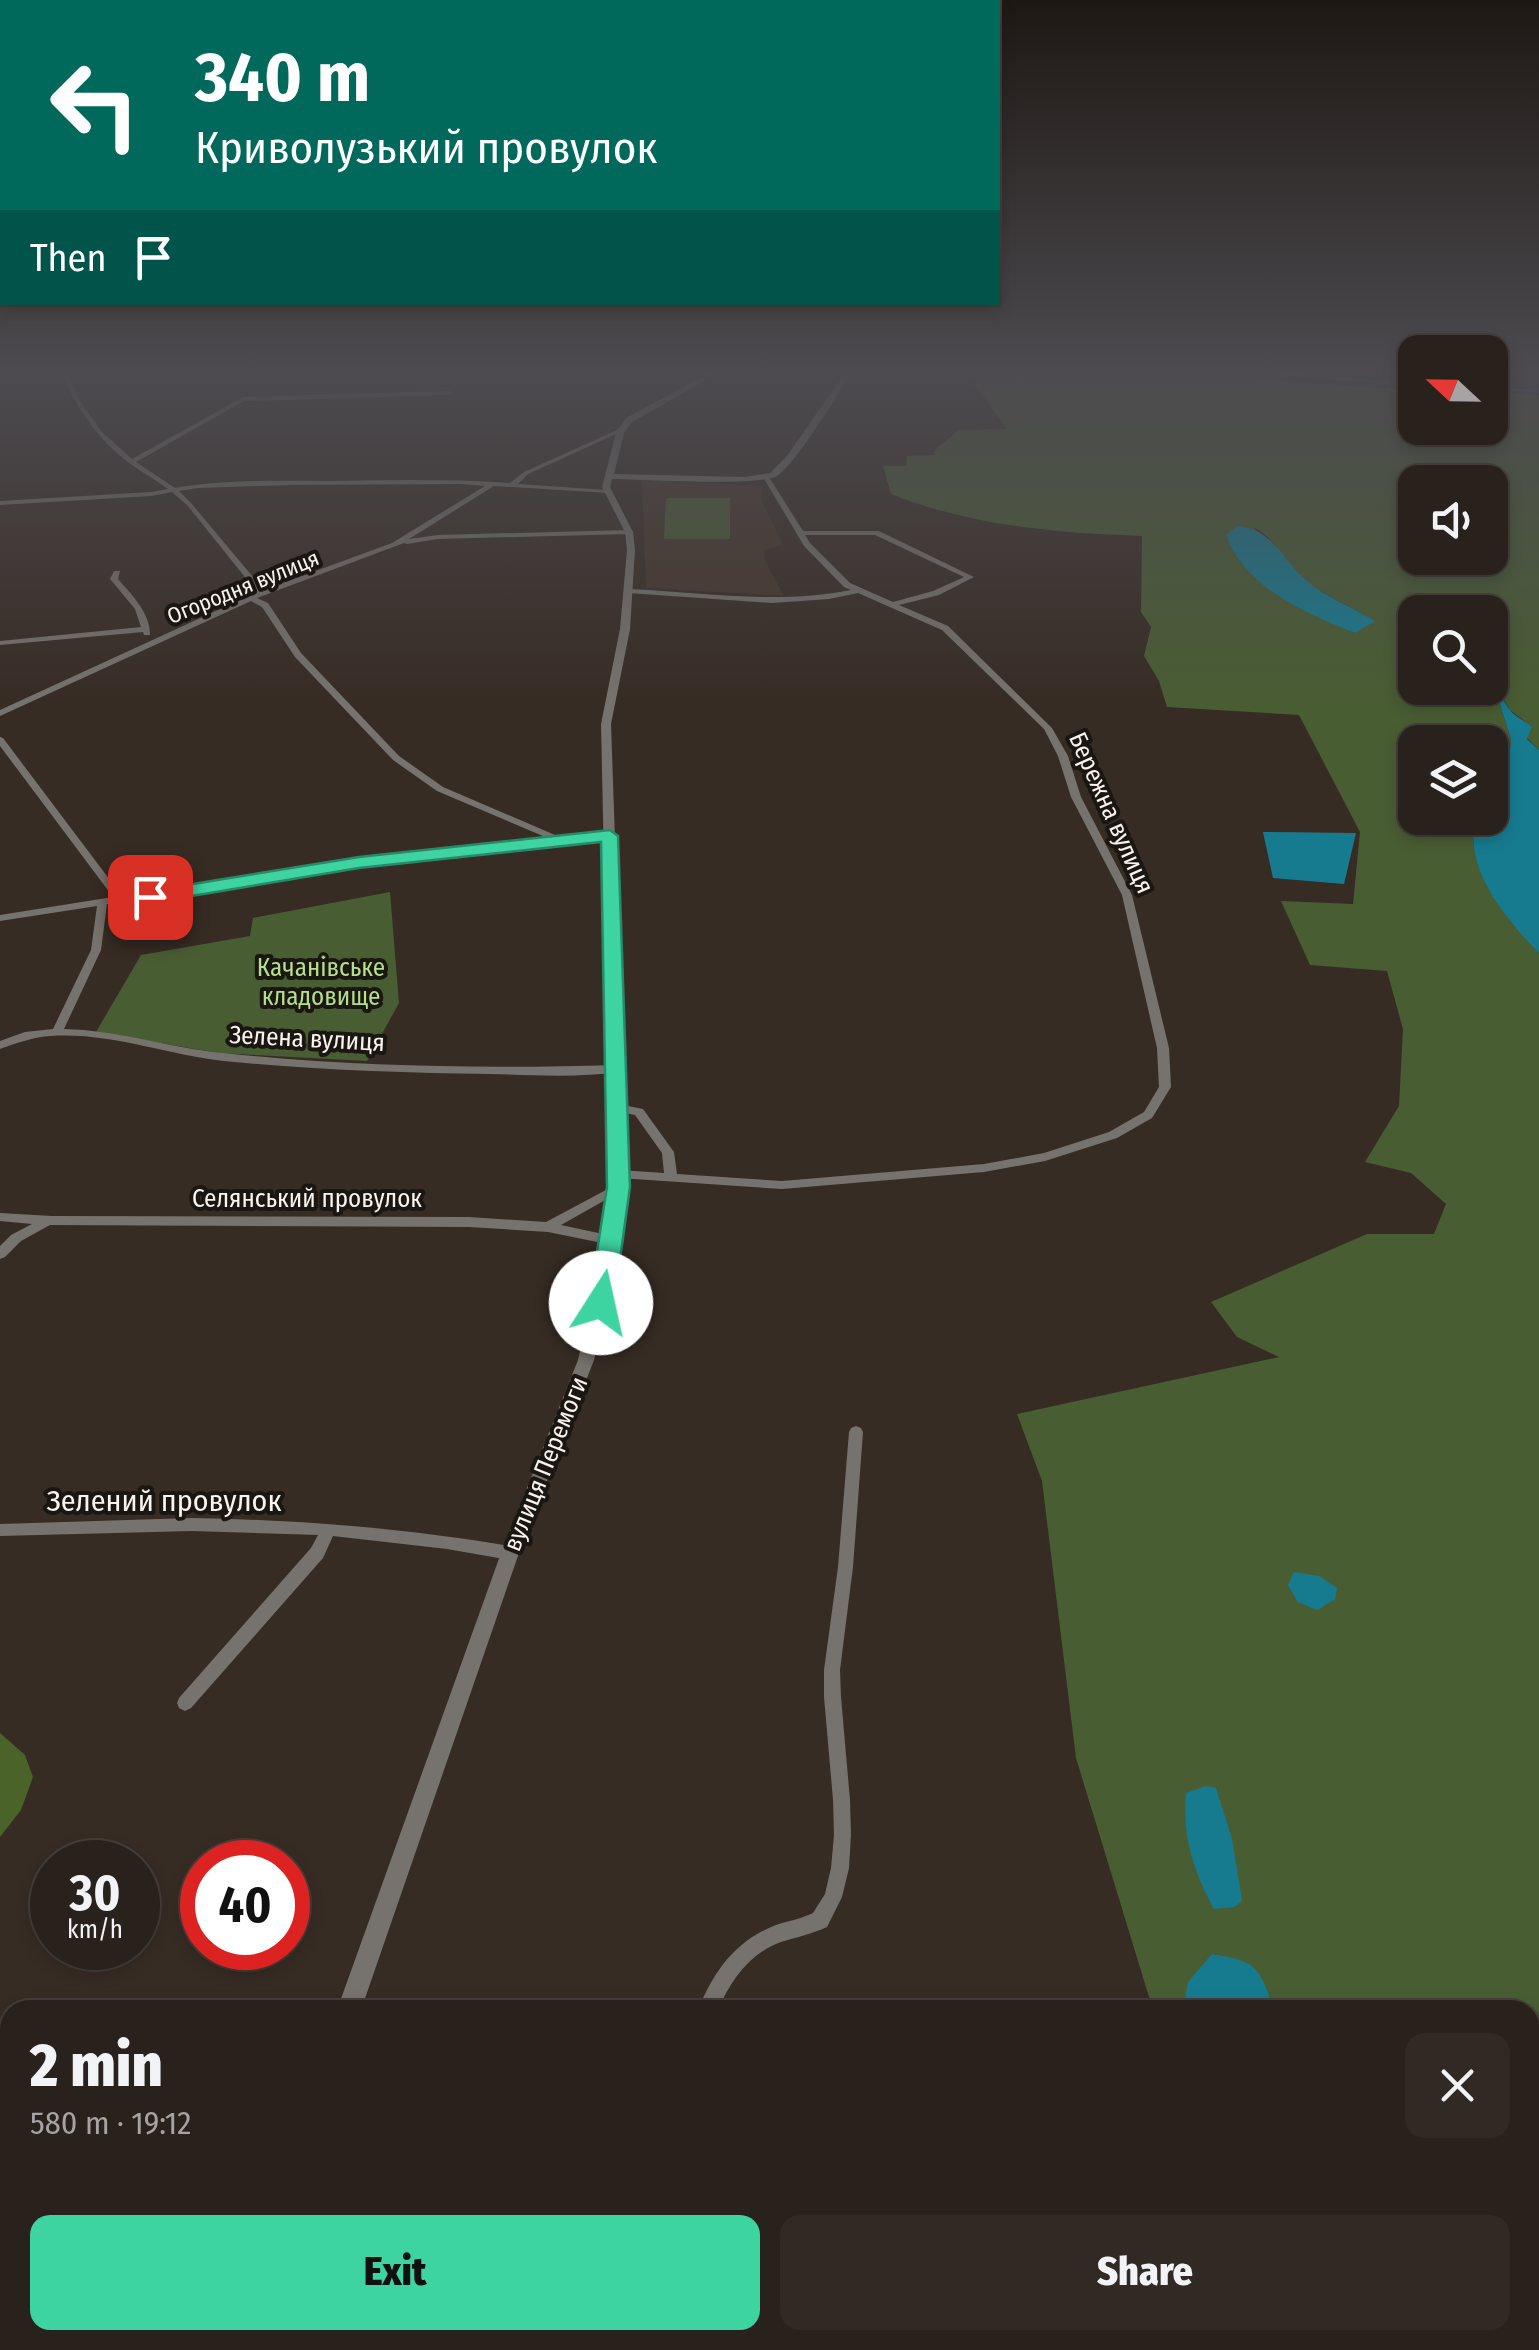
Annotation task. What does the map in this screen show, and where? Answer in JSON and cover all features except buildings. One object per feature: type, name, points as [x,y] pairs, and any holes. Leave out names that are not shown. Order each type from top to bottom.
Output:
[{"type":"street","points":[[165,484],[174,490],[266,605],[298,655],[396,758],[452,795],[560,840]]},
{"type":"street","points":[[0,504],[278,484]]},
{"type":"street","points":[[426,484],[615,484]]},
{"type":"street","name":"Огородня вулиця","points":[[0,713],[257,596],[395,545],[494,484]]},
{"type":"street","name":"вулиця Перемоги","points":[[352,2000],[510,1553],[586,1360],[612,1240],[619,1180],[606,724],[625,629],[629,532],[608,484]]},
{"type":"street","name":"Бережна вулиця","points":[[619,1180],[671,1175],[782,1185],[1008,1164],[1068,1150],[1127,1128],[1155,1107],[1166,1087],[1163,1048],[1128,896],[1076,798],[1063,756],[1048,728],[956,636],[930,619],[856,591],[822,562],[771,484]]},
{"type":"street","points":[[395,545],[438,537],[629,532]]},
{"type":"street","points":[[799,532],[872,532],[970,578],[936,593],[891,603]]},
{"type":"street","points":[[117,574],[114,579],[133,598],[147,629],[146,638],[154,644]]},
{"type":"street","points":[[628,592],[787,598],[856,591]]},
{"type":"street","points":[[0,643],[147,629]]},
{"type":"street","points":[[0,740],[121,901]]},
{"type":"street","points":[[0,918],[343,864],[610,836]]},
{"type":"street","points":[[57,1032],[92,961],[102,904]]},
{"type":"street","name":"Зелена вулиця","points":[[0,1045],[30,1035],[57,1032],[246,1058],[500,1072],[615,1069]]},
{"type":"street","points":[[618,1108],[639,1112],[668,1152],[671,1175]]},
{"type":"street","points":[[548,1227],[619,1180]]},
{"type":"street","name":"Селянський провулок","points":[[0,1218],[52,1222],[372,1221],[548,1227],[612,1240]]},
{"type":"street","points":[[0,1254],[26,1231],[52,1222]]},
{"type":"street","points":[[712,2000],[722,1978],[738,1958],[762,1941],[820,1920],[835,1890],[843,1805],[831,1708],[832,1670],[856,1432]]},
{"type":"street","name":"Зелений провулок","points":[[0,1530],[210,1524],[428,1538],[510,1553]]},
{"type":"street","points":[[185,1703],[317,1553],[328,1532]]},
{"type":"shaded area","points":[[642,484],[763,486],[761,499],[783,545],[764,550],[765,561],[784,596],[646,588]]},
{"type":"green space","points":[[888,484],[1398,484],[1398,575],[1508,575],[1508,484],[1539,484],[1539,750],[1527,738],[1532,727],[1507,705],[1508,595],[1398,595],[1398,705],[1500,705],[1506,725],[1398,725],[1398,835],[1480,835],[1531,944],[1539,953],[1539,2000],[1150,2000],[1076,1758],[1042,1481],[1017,1414],[1279,1357],[1237,1337],[1211,1302],[1367,1234],[1434,1234],[1446,1204],[1411,1173],[1365,1162],[1399,1106],[1403,1029],[1387,971],[1310,965],[1281,901],[1353,904],[1360,832],[1299,715],[1167,707],[1159,681],[1144,656],[1151,627],[1141,612],[1142,536],[1015,526],[952,514],[891,494]],"holes":[[[1253,527],[1269,539],[1310,584],[1374,621],[1354,633]]]},
{"type":"green space","points":[[666,498],[730,498],[730,539],[664,539]]},
{"type":"green space","name":"Качанівське кладовище","points":[[390,892],[399,1003],[367,1061],[219,1053],[96,1032],[141,955],[250,936],[253,918]]},
{"type":"green space","points":[[0,1733],[25,1755],[33,1777],[21,1810],[0,1837]]},
{"type":"water","points":[[1237,526],[1250,528],[1269,539],[1315,587],[1375,621],[1355,633],[1280,597],[1247,570],[1235,554],[1226,535]]},
{"type":"water","points":[[1500,705],[1507,705],[1532,727],[1527,739],[1539,750],[1539,953],[1501,909],[1475,854],[1474,835],[1508,835],[1511,739]]},
{"type":"water","points":[[1263,832],[1356,833],[1344,884],[1273,878]]},
{"type":"water","points":[[1294,1572],[1319,1576],[1337,1588],[1335,1599],[1317,1610],[1298,1602],[1288,1585]]},
{"type":"water","points":[[1206,1786],[1216,1788],[1232,1839],[1242,1901],[1234,1907],[1214,1909],[1191,1852],[1186,1793]]},
{"type":"water","points":[[1212,1954],[1238,1959],[1258,1973],[1271,2000],[1185,2000],[1188,1982]]},
{"type":"route","points":[[150,897],[359,862],[610,836],[619,1187],[601,1303]]}]
